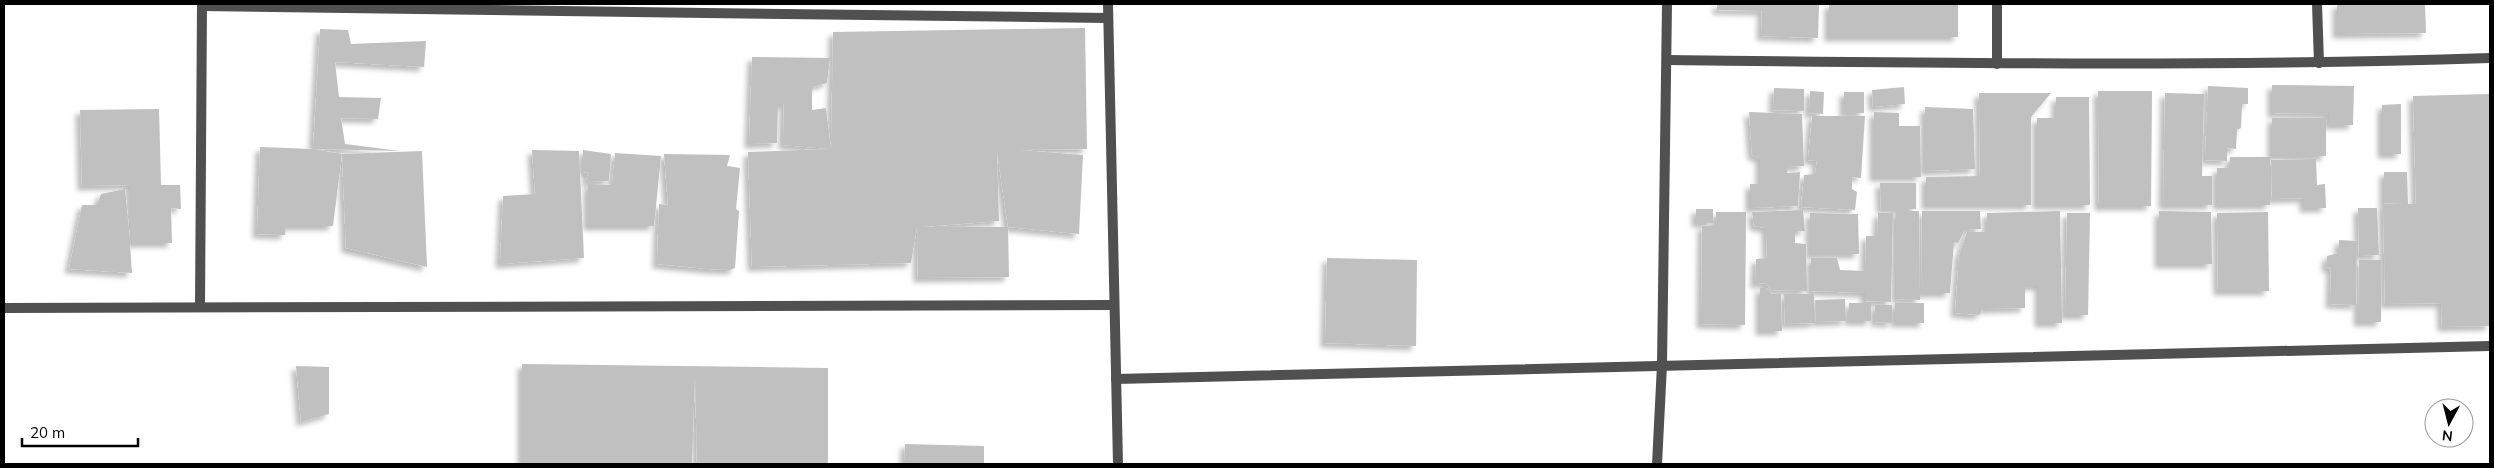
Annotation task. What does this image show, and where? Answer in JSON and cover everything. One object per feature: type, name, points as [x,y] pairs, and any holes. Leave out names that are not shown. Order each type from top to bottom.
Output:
[{"type":"street","points":[[1108,4],[1118,464]]},
{"type":"street","points":[[1657,464],[1662,365],[1668,60],[1667,4]]},
{"type":"street","points":[[1997,4],[1998,64]]},
{"type":"street","points":[[2317,4],[2319,63]]},
{"type":"street","points":[[200,307],[202,5],[812,9],[1108,18]]},
{"type":"street","points":[[1668,60],[1998,64],[2319,63],[2490,58]]},
{"type":"street","points":[[4,308],[1114,305]]},
{"type":"street","points":[[1116,378],[2490,346]]},
{"type":"building","points":[[1717,4],[1819,4],[1818,38],[1761,36],[1762,11],[1717,10]]},
{"type":"building","points":[[1829,4],[1958,4],[1958,37],[1829,37]]},
{"type":"building","points":[[2337,4],[2425,4],[2426,33],[2337,34]]},
{"type":"building","points":[[1085,28],[1087,149],[1020,150],[1083,155],[1079,234],[1008,227],[1009,277],[918,278],[917,227],[911,263],[752,267],[748,152],[829,149],[783,145],[784,104],[778,104],[777,143],[749,144],[752,57],[830,58],[827,83],[812,87],[812,110],[826,108],[831,149],[833,32]],"holes":[[[997,151],[1008,227],[922,227],[999,221]]]},
{"type":"building","points":[[320,29],[348,30],[351,44],[426,41],[424,67],[335,62],[339,97],[381,98],[378,119],[341,118],[345,144],[400,151],[313,149]]},
{"type":"building","points":[[2272,85],[2354,86],[2353,125],[2329,125],[2329,114],[2272,113]]},
{"type":"building","points":[[2208,86],[2248,88],[2248,104],[2242,104],[2241,128],[2237,130],[2236,149],[2227,148],[2227,161],[2205,160]]},
{"type":"building","points":[[1904,87],[1905,104],[1873,107],[1872,90]]},
{"type":"building","points":[[1774,88],[1804,89],[1804,111],[1773,110]]},
{"type":"building","points":[[1810,91],[1824,92],[1823,114],[1809,113]]},
{"type":"building","points":[[2098,91],[2152,91],[2151,206],[2099,206]]},
{"type":"building","points":[[1844,92],[1864,92],[1864,113],[1844,113]]},
{"type":"building","points":[[1979,93],[2051,93],[2031,117],[2031,205],[1926,205],[1926,177],[1980,176]]},
{"type":"building","points":[[2165,93],[2204,94],[2202,176],[2212,176],[2212,205],[2163,205]]},
{"type":"building","points":[[2490,94],[2490,326],[2442,327],[2441,303],[2385,304],[2383,204],[2403,204],[2384,203],[2384,172],[2407,172],[2408,204],[2416,204],[2413,96]]},
{"type":"building","points":[[2056,97],[2089,97],[2090,205],[2037,205],[2037,118],[2056,118]]},
{"type":"building","points":[[2401,104],[2401,154],[2382,154],[2382,105]]},
{"type":"building","points":[[1925,107],[1973,109],[1975,169],[1925,171]]},
{"type":"building","points":[[159,109],[161,185],[180,185],[181,209],[171,208],[172,243],[130,243],[132,273],[69,269],[82,205],[97,205],[101,194],[125,189],[130,239],[130,185],[82,186],[80,110]]},
{"type":"building","points":[[1749,112],[1802,114],[1804,166],[1787,167],[1787,173],[1800,172],[1798,206],[1750,208],[1750,184],[1760,184],[1760,158],[1752,155]]},
{"type":"building","points":[[1874,112],[1899,113],[1899,126],[1920,126],[1921,177],[1874,177]]},
{"type":"building","points":[[1812,116],[1865,116],[1861,178],[1852,177],[1852,189],[1857,192],[1855,210],[1801,207],[1804,175],[1815,174],[1817,161],[1808,160]]},
{"type":"building","points":[[2272,118],[2326,118],[2326,156],[2272,156]]},
{"type":"building","points":[[260,147],[313,149],[342,154],[333,226],[286,226],[285,235],[257,234]]},
{"type":"building","points":[[532,150],[579,151],[584,258],[500,264],[503,196],[535,194]]},
{"type":"building","points":[[583,150],[611,154],[609,181],[586,182],[588,173],[583,172]]},
{"type":"building","points":[[422,151],[427,267],[346,248],[342,154]]},
{"type":"building","points":[[615,153],[661,156],[654,226],[588,226],[588,184],[612,185]]},
{"type":"building","points":[[664,154],[730,155],[727,166],[740,168],[736,209],[739,211],[735,268],[730,270],[708,269],[657,264],[659,204],[668,205]]},
{"type":"building","points":[[2230,157],[2270,157],[2270,205],[2217,205],[2217,168],[2230,168]]},
{"type":"building","points":[[2316,159],[2317,185],[2325,184],[2326,208],[2304,208],[2304,198],[2272,199],[2271,160]]},
{"type":"building","points":[[1880,183],[1916,183],[1916,209],[1881,209]]},
{"type":"building","points":[[2358,208],[2377,208],[2379,255],[2359,256]]},
{"type":"building","points":[[1696,209],[1713,209],[1713,223],[1696,223]]},
{"type":"building","points":[[1803,210],[1805,231],[1795,231],[1795,243],[1806,244],[1807,291],[1771,290],[1766,283],[1755,284],[1756,259],[1767,258],[1766,228],[1754,226],[1752,212]]},
{"type":"building","points":[[1896,211],[1919,211],[1920,300],[1896,299]]},
{"type":"building","points":[[1922,211],[1980,211],[1981,229],[1965,230],[1958,243],[1954,242],[1950,293],[1921,293]]},
{"type":"building","points":[[2060,211],[2062,323],[2039,323],[2039,286],[2025,286],[2025,308],[1983,309],[1979,315],[1955,313],[1959,256],[1967,232],[1987,232],[1987,213]]},
{"type":"building","points":[[2159,211],[2211,212],[2212,264],[2159,264]]},
{"type":"building","points":[[1716,212],[1746,212],[1745,325],[1701,324],[1702,226],[1716,225]]},
{"type":"building","points":[[2268,212],[2269,291],[2218,291],[2217,213]]},
{"type":"building","points":[[1810,213],[1858,214],[1859,254],[1810,254]]},
{"type":"building","points":[[1878,213],[1893,213],[1891,302],[1865,301],[1865,293],[1811,291],[1811,258],[1837,258],[1840,270],[1865,271],[1866,236],[1877,236]]},
{"type":"building","points":[[2067,213],[2090,213],[2088,315],[2065,315]]},
{"type":"building","points":[[2339,240],[2357,241],[2356,305],[2330,304],[2331,269],[2326,267],[2327,256],[2339,253]]},
{"type":"building","points":[[1327,258],[1417,260],[1416,346],[1325,343]]},
{"type":"building","points":[[2359,260],[2381,260],[2381,322],[2358,322]]},
{"type":"building","points":[[1760,288],[1767,288],[1772,294],[1781,294],[1782,331],[1760,331]]},
{"type":"building","points":[[1784,294],[1814,294],[1815,323],[1785,324]]},
{"type":"building","points":[[1845,299],[1846,321],[1816,322],[1815,300]]},
{"type":"building","points":[[1849,303],[1871,303],[1871,321],[1849,321]]},
{"type":"building","points":[[1895,303],[1924,303],[1924,323],[1895,323]]},
{"type":"building","points":[[1875,305],[1892,305],[1892,323],[1875,322]]},
{"type":"building","points":[[522,364],[828,368],[828,464],[697,464],[695,373],[692,464],[522,464]]},
{"type":"building","points":[[296,366],[329,367],[329,414],[301,422]]},
{"type":"building","points":[[905,444],[984,446],[984,464],[904,464]]}]
